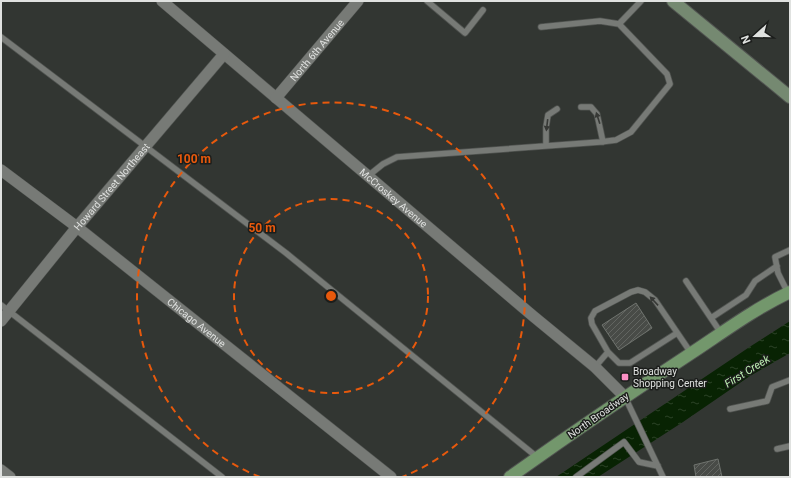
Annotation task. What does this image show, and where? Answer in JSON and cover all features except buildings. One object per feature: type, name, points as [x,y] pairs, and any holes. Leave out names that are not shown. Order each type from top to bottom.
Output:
[{"type":"main road","name":"North Broadway","points":[[510,477],[625,397],[721,333],[777,298],[789,293]]},
{"type":"street","name":"McCroskey Avenue","points":[[162,1],[595,368],[625,397]]},
{"type":"street","name":"North 6th Avenue","points":[[276,98],[358,1]]},
{"type":"street","points":[[673,1],[790,97]]},
{"type":"street","name":"Howard Street Northeast","points":[[1,321],[5,308],[77,227],[224,54]]},
{"type":"street","name":"Chicago Avenue","points":[[1,170],[77,227],[391,477]]},
{"type":"street","points":[[1,470],[10,477]]},
{"type":"lane","points":[[427,1],[465,33],[483,10]]},
{"type":"lane","points":[[619,24],[641,1]]},
{"type":"lane","points":[[368,176],[384,164],[397,157],[616,140],[630,132],[670,84],[667,74],[619,24],[600,21],[541,27]]},
{"type":"lane","points":[[1,37],[286,253],[538,457]]},
{"type":"lane","points":[[581,107],[591,107],[597,114],[603,142]]},
{"type":"lane","points":[[546,146],[546,127],[548,115],[557,109]]},
{"type":"lane","points":[[789,293],[778,273],[775,257],[790,250]]},
{"type":"lane","points":[[711,318],[746,295],[755,281],[777,266]]},
{"type":"lane","points":[[686,281],[721,333]]},
{"type":"lane","points":[[677,332],[630,363],[618,363],[608,352],[592,324],[591,318],[595,312],[631,292],[638,290],[644,292],[655,300],[677,332],[691,353]]},
{"type":"lane","points":[[5,308],[222,477]]},
{"type":"lane","points":[[595,368],[608,352]]},
{"type":"lane","points":[[730,409],[767,401],[772,387],[790,380]]},
{"type":"lane","points":[[625,397],[663,477]]},
{"type":"lane","points":[[576,477],[624,442],[639,462],[658,466]]},
{"type":"lane","points":[[777,449],[790,446]]},
{"type":"water","name":"First Creek","points":[[790,321],[790,353],[750,376],[683,422],[598,477],[556,477],[751,346]]},
{"type":"place","name":"Broadway Shopping Center","points":[[625,377]]}]
